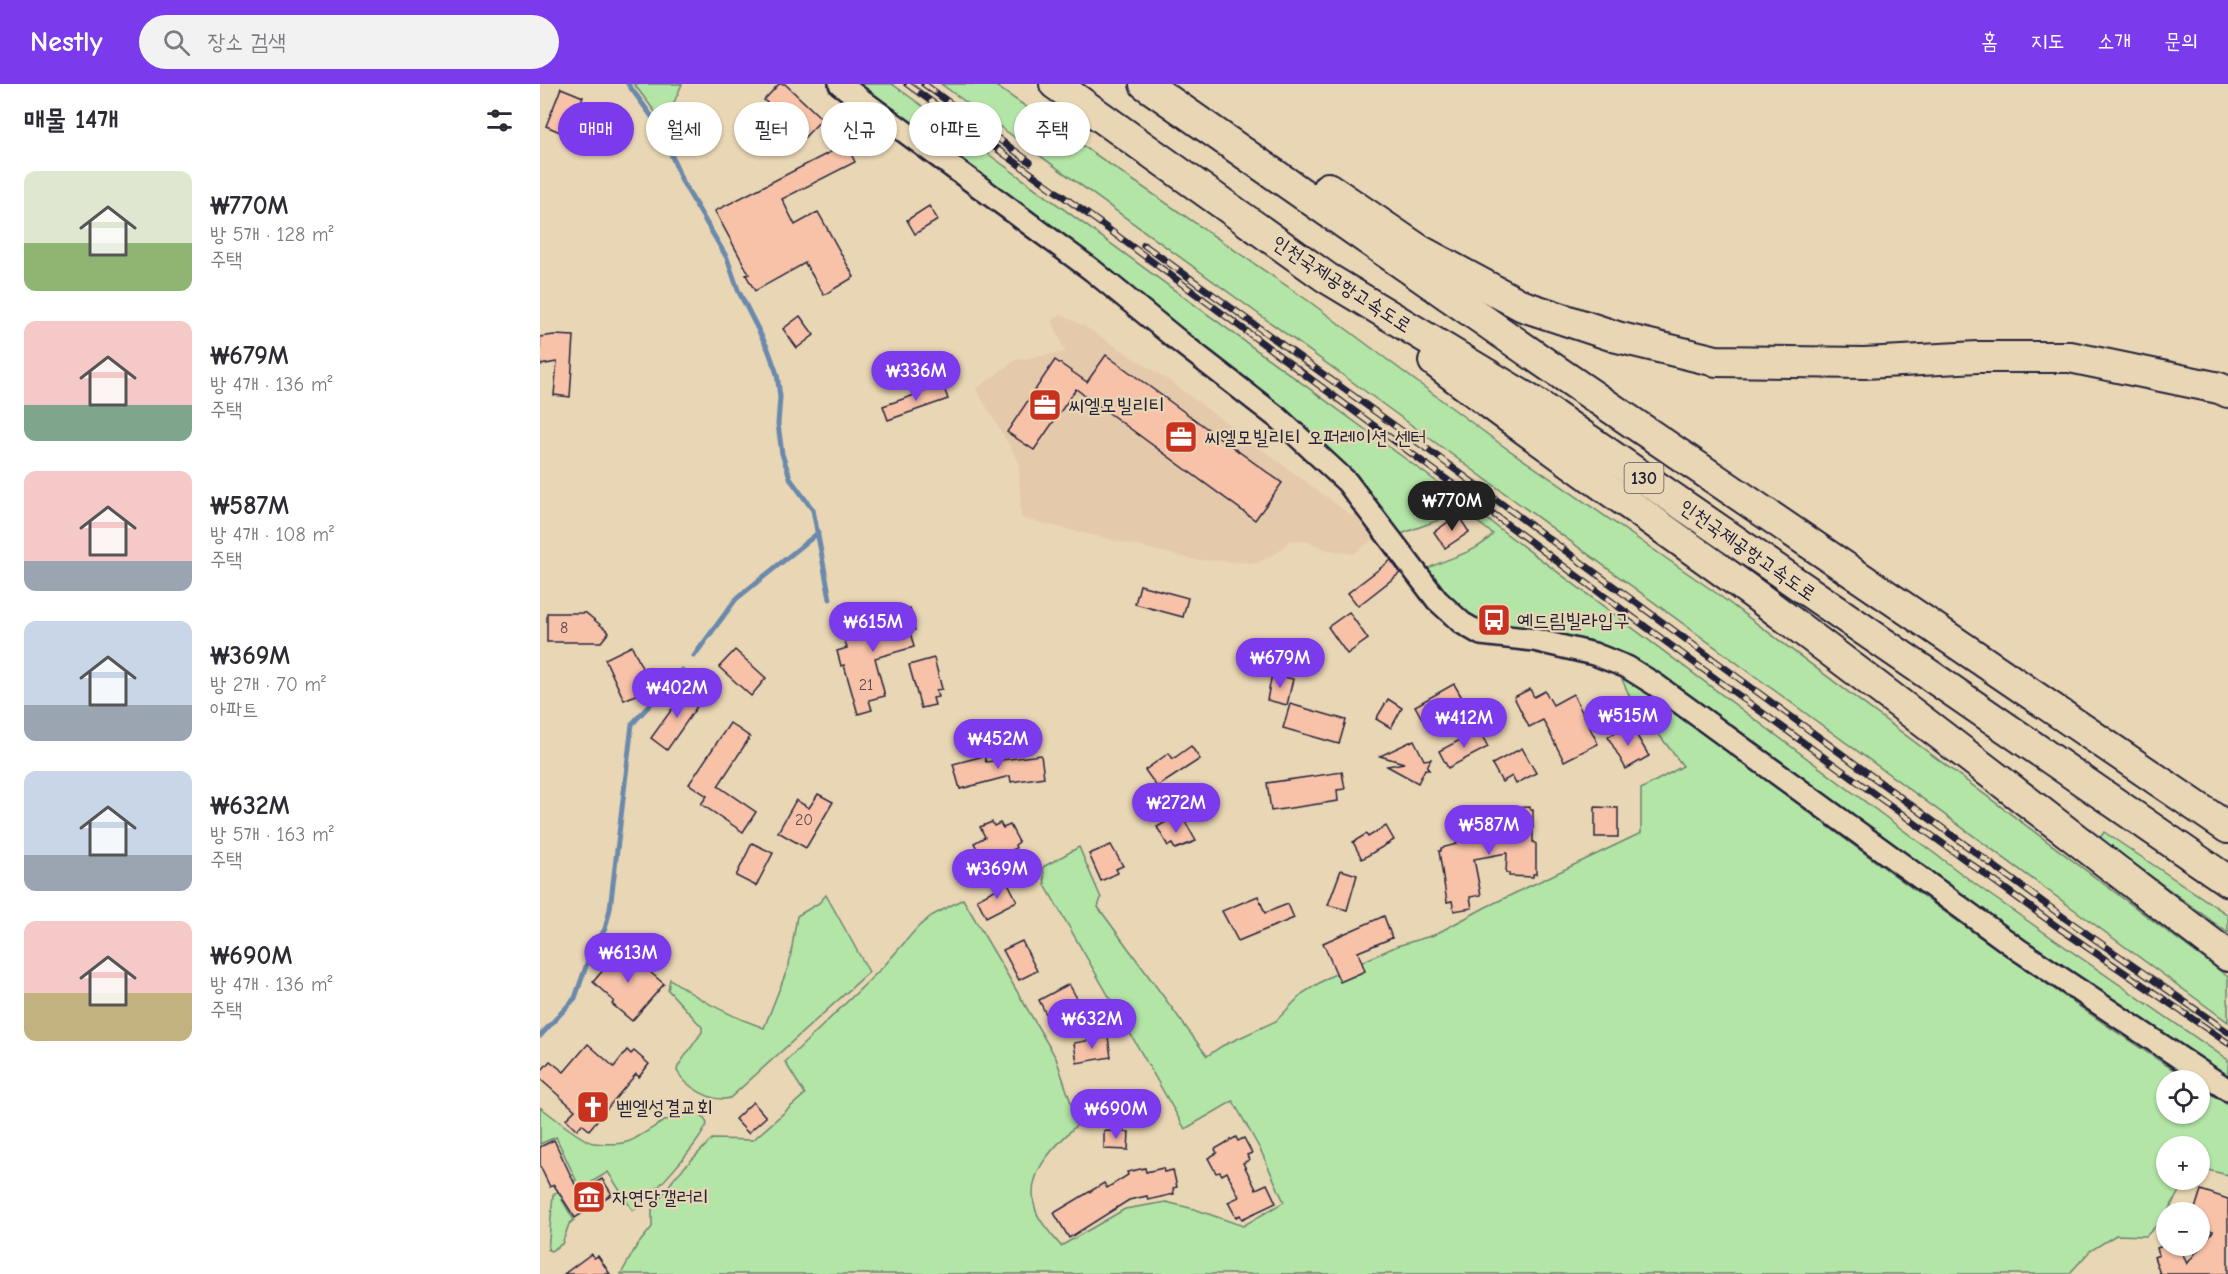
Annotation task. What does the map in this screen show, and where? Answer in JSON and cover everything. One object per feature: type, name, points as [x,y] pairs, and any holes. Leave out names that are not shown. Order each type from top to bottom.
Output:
[{"type":"highway","name":"인천국제공항고속도로","points":[[1056,84],[1327,278],[1538,405],[2228,881]]},
{"type":"highway","name":"인천국제공항고속도로","points":[[1145,84],[1545,363],[2228,828]]},
{"type":"highway","points":[[1175,84],[1419,250],[1523,306],[1617,337],[1716,361],[1853,363],[1978,357],[2070,357],[2219,388],[2228,392]]},
{"type":"highway","points":[[1327,278],[1518,427],[1783,615],[2228,956]]},
{"type":"street","points":[[840,84],[1092,270],[1278,418],[1347,482],[1437,600],[1462,623],[1481,634],[1534,640],[1594,654],[1627,667],[1656,685],[2019,950],[2228,1090]]},
{"type":"shaded area","points":[[1061,315],[1084,326],[1168,380],[1352,516],[1361,512],[1386,543],[1371,541],[1353,554],[1327,550],[1310,542],[1290,540],[1277,553],[1257,563],[1196,560],[1021,518],[1019,462],[976,389],[1016,360],[1065,352],[1052,320]]},
{"type":"green space","points":[[634,84],[682,84],[674,102],[648,102]]},
{"type":"green space","points":[[851,84],[892,84],[917,102],[909,102],[909,129],[897,120],[897,102],[874,102]]},
{"type":"green space","points":[[941,84],[993,84],[1019,102],[1014,102],[1014,137],[1002,128],[1002,102],[966,102]]},
{"type":"green space","points":[[1090,151],[1310,302],[1499,443],[1712,590],[2228,977],[2228,1022],[1040,156],[1090,156]]},
{"type":"green space","points":[[944,156],[991,156],[1433,479],[1986,892],[2228,1060],[2228,1079],[1971,903],[1657,673],[1620,653],[1576,638],[1526,630],[1498,630],[1467,619],[1426,575],[1427,569],[1479,546],[1493,534],[1463,511],[1398,535],[1341,465]]},
{"type":"green space","points":[[1621,677],[1657,699],[1986,942],[2174,1070],[2156,1070],[2156,1124],[2210,1124],[2210,1093],[2228,1105],[2228,1175],[2210,1171],[2210,1136],[2156,1136],[2156,1190],[2180,1190],[2173,1202],[2156,1202],[2156,1226],[2146,1236],[2116,1235],[2090,1251],[2069,1274],[621,1274],[636,1247],[652,1227],[652,1209],[676,1176],[712,1139],[753,1140],[805,1094],[785,1062],[884,966],[917,928],[931,916],[963,899],[1056,1058],[1078,1124],[1043,1162],[1034,1185],[1033,1198],[1038,1216],[1061,1246],[1125,1209],[1166,1202],[1243,1226],[1284,1202],[1261,1151],[1233,1101],[1185,1129],[1045,885],[1043,867],[1079,847],[1101,898],[1098,907],[1207,1056],[1222,1046],[1276,1021],[1303,993],[1329,977],[1397,946],[1434,935],[1486,907],[1641,833],[1641,789],[1683,766],[1630,697]]},
{"type":"green space","points":[[2104,832],[2228,915],[2228,933],[2100,838]]},
{"type":"green space","points":[[826,895],[869,972],[730,1098],[715,1098],[693,1088],[677,1071],[678,1066],[702,1032],[702,1027],[668,990],[670,979],[715,1007],[764,1028],[789,965],[797,916],[819,903]]},
{"type":"green space","points":[[540,1107],[575,1133],[594,1143],[627,1142],[669,1118],[692,1111],[701,1115],[707,1124],[695,1144],[673,1170],[633,1211],[608,1172],[562,1200],[574,1220],[569,1224],[562,1244],[551,1251],[548,1250],[553,1195],[576,1180],[556,1137],[540,1144]]},
{"type":"building","points":[[779,84],[785,84],[804,102],[766,102],[764,100]]},
{"type":"building","points":[[561,88],[583,97],[581,102],[558,102],[558,131],[546,126]]},
{"type":"building","points":[[809,107],[821,118],[809,133]]},
{"type":"building","points":[[823,156],[852,156],[855,162],[782,199],[795,225],[818,212],[854,277],[824,295],[805,263],[755,291],[746,275],[749,274],[715,211]]},
{"type":"building","points":[[929,206],[938,220],[915,234],[907,220]]},
{"type":"building","points":[[800,316],[814,335],[797,348],[783,329]]},
{"type":"building","points":[[574,336],[570,397],[554,395],[557,362],[540,365],[540,337]]},
{"type":"building","name":"씨엘모빌리티 오퍼레이션 센터","points":[[1106,355],[1282,483],[1255,520],[1076,389],[1034,450],[1007,432],[1055,360],[1087,382]]},
{"type":"building","points":[[943,385],[948,399],[888,420],[883,406]]},
{"type":"building","points":[[1458,515],[1469,532],[1445,548],[1434,532]]},
{"type":"building","points":[[1391,560],[1400,573],[1358,606],[1348,593]]},
{"type":"building","points":[[1140,585],[1188,598],[1183,617],[1135,604]]},
{"type":"building","points":[[910,608],[915,630],[910,632],[914,647],[875,658],[885,696],[869,700],[872,710],[858,714],[844,665],[841,666],[837,651],[847,648],[841,627]]},
{"type":"building","points":[[1349,612],[1368,639],[1347,654],[1328,627]]},
{"type":"building","points":[[547,613],[586,613],[609,632],[601,642],[547,642]]},
{"type":"building","points":[[632,646],[647,679],[634,685],[638,694],[624,700],[605,659]]},
{"type":"building","points":[[735,650],[766,678],[751,696],[719,667]]},
{"type":"building","points":[[934,658],[942,689],[936,690],[938,697],[933,698],[935,705],[921,708],[909,665]]},
{"type":"building","points":[[1272,674],[1293,679],[1287,705],[1267,700]]},
{"type":"building","points":[[1454,684],[1464,701],[1424,722],[1415,706]]},
{"type":"building","points":[[688,687],[703,698],[667,750],[651,738]]},
{"type":"building","points":[[1530,689],[1534,697],[1545,691],[1553,705],[1573,694],[1598,744],[1564,761],[1543,720],[1529,727],[1514,697]]},
{"type":"building","points":[[1388,699],[1402,708],[1391,728],[1376,719]]},
{"type":"building","points":[[1290,704],[1346,720],[1339,744],[1283,728]]},
{"type":"building","points":[[730,723],[750,737],[718,786],[756,812],[743,832],[701,804],[707,796],[689,784]]},
{"type":"building","points":[[1630,724],[1649,756],[1626,769],[1608,737]]},
{"type":"building","points":[[1479,730],[1488,747],[1448,768],[1439,751]]},
{"type":"building","points":[[1414,740],[1424,760],[1431,759],[1427,767],[1429,770],[1425,769],[1418,783],[1387,766],[1404,763],[1380,756]]},
{"type":"building","points":[[1191,746],[1200,759],[1157,787],[1145,770],[1169,753],[1173,759]]},
{"type":"building","points":[[1522,748],[1536,773],[1516,784],[1512,776],[1502,782],[1492,764]]},
{"type":"building","points":[[1041,755],[1044,777],[1011,782],[1010,776],[960,789],[953,764],[984,756],[986,762]]},
{"type":"building","points":[[1342,772],[1345,789],[1337,790],[1338,801],[1271,811],[1267,783]]},
{"type":"building","points":[[818,794],[833,802],[806,848],[778,832],[796,800],[809,808]]},
{"type":"building","points":[[1530,807],[1530,810],[1533,810],[1536,874],[1533,874],[1533,877],[1509,876],[1509,873],[1506,873],[1507,853],[1474,859],[1481,895],[1470,897],[1472,908],[1454,911],[1452,901],[1447,902],[1439,851],[1441,848],[1457,844],[1456,840],[1500,832],[1500,810],[1504,810],[1503,808]]},
{"type":"building","points":[[1595,807],[1618,808],[1618,837],[1595,837]]},
{"type":"building","points":[[1171,819],[1174,825],[1184,820],[1196,841],[1175,849],[1172,844],[1168,846],[1157,827]]},
{"type":"building","points":[[992,822],[994,826],[1000,823],[1003,828],[1010,825],[1019,842],[1015,845],[1016,848],[985,864],[974,843],[985,837],[980,827]]},
{"type":"building","points":[[1386,826],[1394,840],[1362,859],[1353,842],[1366,834],[1368,837]]},
{"type":"building","points":[[752,843],[773,853],[756,886],[736,876]]},
{"type":"building","points":[[1111,845],[1123,866],[1116,869],[1118,873],[1101,881],[1089,854]]},
{"type":"building","points":[[1341,870],[1357,875],[1347,910],[1328,905]]},
{"type":"building","points":[[1008,883],[1017,901],[986,917],[977,899]]},
{"type":"building","points":[[1258,896],[1265,913],[1288,904],[1294,918],[1238,941],[1222,911]]},
{"type":"building","points":[[1384,916],[1392,938],[1358,952],[1365,971],[1340,982],[1323,943]]},
{"type":"building","points":[[1022,941],[1037,971],[1019,980],[1003,950]]},
{"type":"building","points":[[622,948],[664,984],[632,1021],[612,1004],[614,1001],[593,982]]},
{"type":"building","points":[[1069,984],[1079,1002],[1048,1018],[1039,1000]]},
{"type":"building","points":[[1108,1037],[1111,1057],[1077,1063],[1074,1043]]},
{"type":"building","points":[[588,1044],[614,1067],[627,1050],[631,1054],[634,1051],[649,1064],[639,1077],[636,1074],[589,1130],[582,1124],[577,1130],[566,1119],[575,1110],[540,1079],[540,1072],[550,1061],[564,1072]]},
{"type":"building","points":[[753,1102],[766,1117],[748,1133],[735,1119]]},
{"type":"building","points":[[1104,1131],[1129,1132],[1128,1150],[1104,1149]]},
{"type":"building","points":[[1236,1137],[1238,1141],[1244,1138],[1252,1153],[1247,1155],[1249,1160],[1243,1163],[1256,1189],[1267,1184],[1276,1203],[1242,1219],[1240,1215],[1236,1217],[1228,1202],[1239,1197],[1227,1172],[1222,1175],[1220,1172],[1216,1173],[1208,1158],[1217,1153],[1215,1149]]},
{"type":"building","points":[[554,1140],[579,1193],[602,1179],[612,1194],[575,1218],[554,1185],[550,1187],[540,1166],[540,1147]]},
{"type":"building","points":[[1145,1168],[1146,1172],[1163,1168],[1164,1172],[1173,1170],[1177,1187],[1173,1188],[1174,1194],[1148,1200],[1147,1196],[1129,1200],[1069,1238],[1054,1213],[1104,1183],[1107,1188],[1128,1175],[1127,1172]]},
{"type":"building","points":[[2201,1190],[2228,1199],[2228,1274],[2160,1274],[2154,1257],[2156,1256],[2184,1256],[2187,1264],[2193,1256],[2210,1256],[2210,1235],[2213,1231],[2210,1230],[2210,1202],[2197,1202]]},
{"type":"building","points":[[591,1254],[594,1258],[598,1256],[610,1274],[564,1274]]},
{"type":"waterway","points":[[628,84],[661,129],[682,181],[727,258],[738,290],[768,349],[777,374],[780,397],[778,424],[782,454],[791,480],[813,510],[830,599]]},
{"type":"waterway","points":[[694,656],[736,599],[818,533]]},
{"type":"waterway","points":[[540,1036],[575,998],[591,952],[605,929],[610,909],[632,724],[682,670]]},
{"type":"railway","points":[[907,84],[1100,223],[1723,684],[2059,928],[2228,1043]]},
{"type":"railway","points":[[924,84],[1030,162]]},
{"type":"railway","points":[[1144,245],[1434,454],[2066,919],[2228,1032]]},
{"type":"place","name":"씨엘모빌리티","points":[[1045,405]]},
{"type":"place","name":"씨엘모빌리티 오퍼레이션 센터","points":[[1181,437]]},
{"type":"place","name":"예드림빌라입구","points":[[1494,620]]},
{"type":"place","name":"벧엘성결교회","points":[[593,1107]]},
{"type":"place","name":"자연당갤러리","points":[[589,1197]]}]
